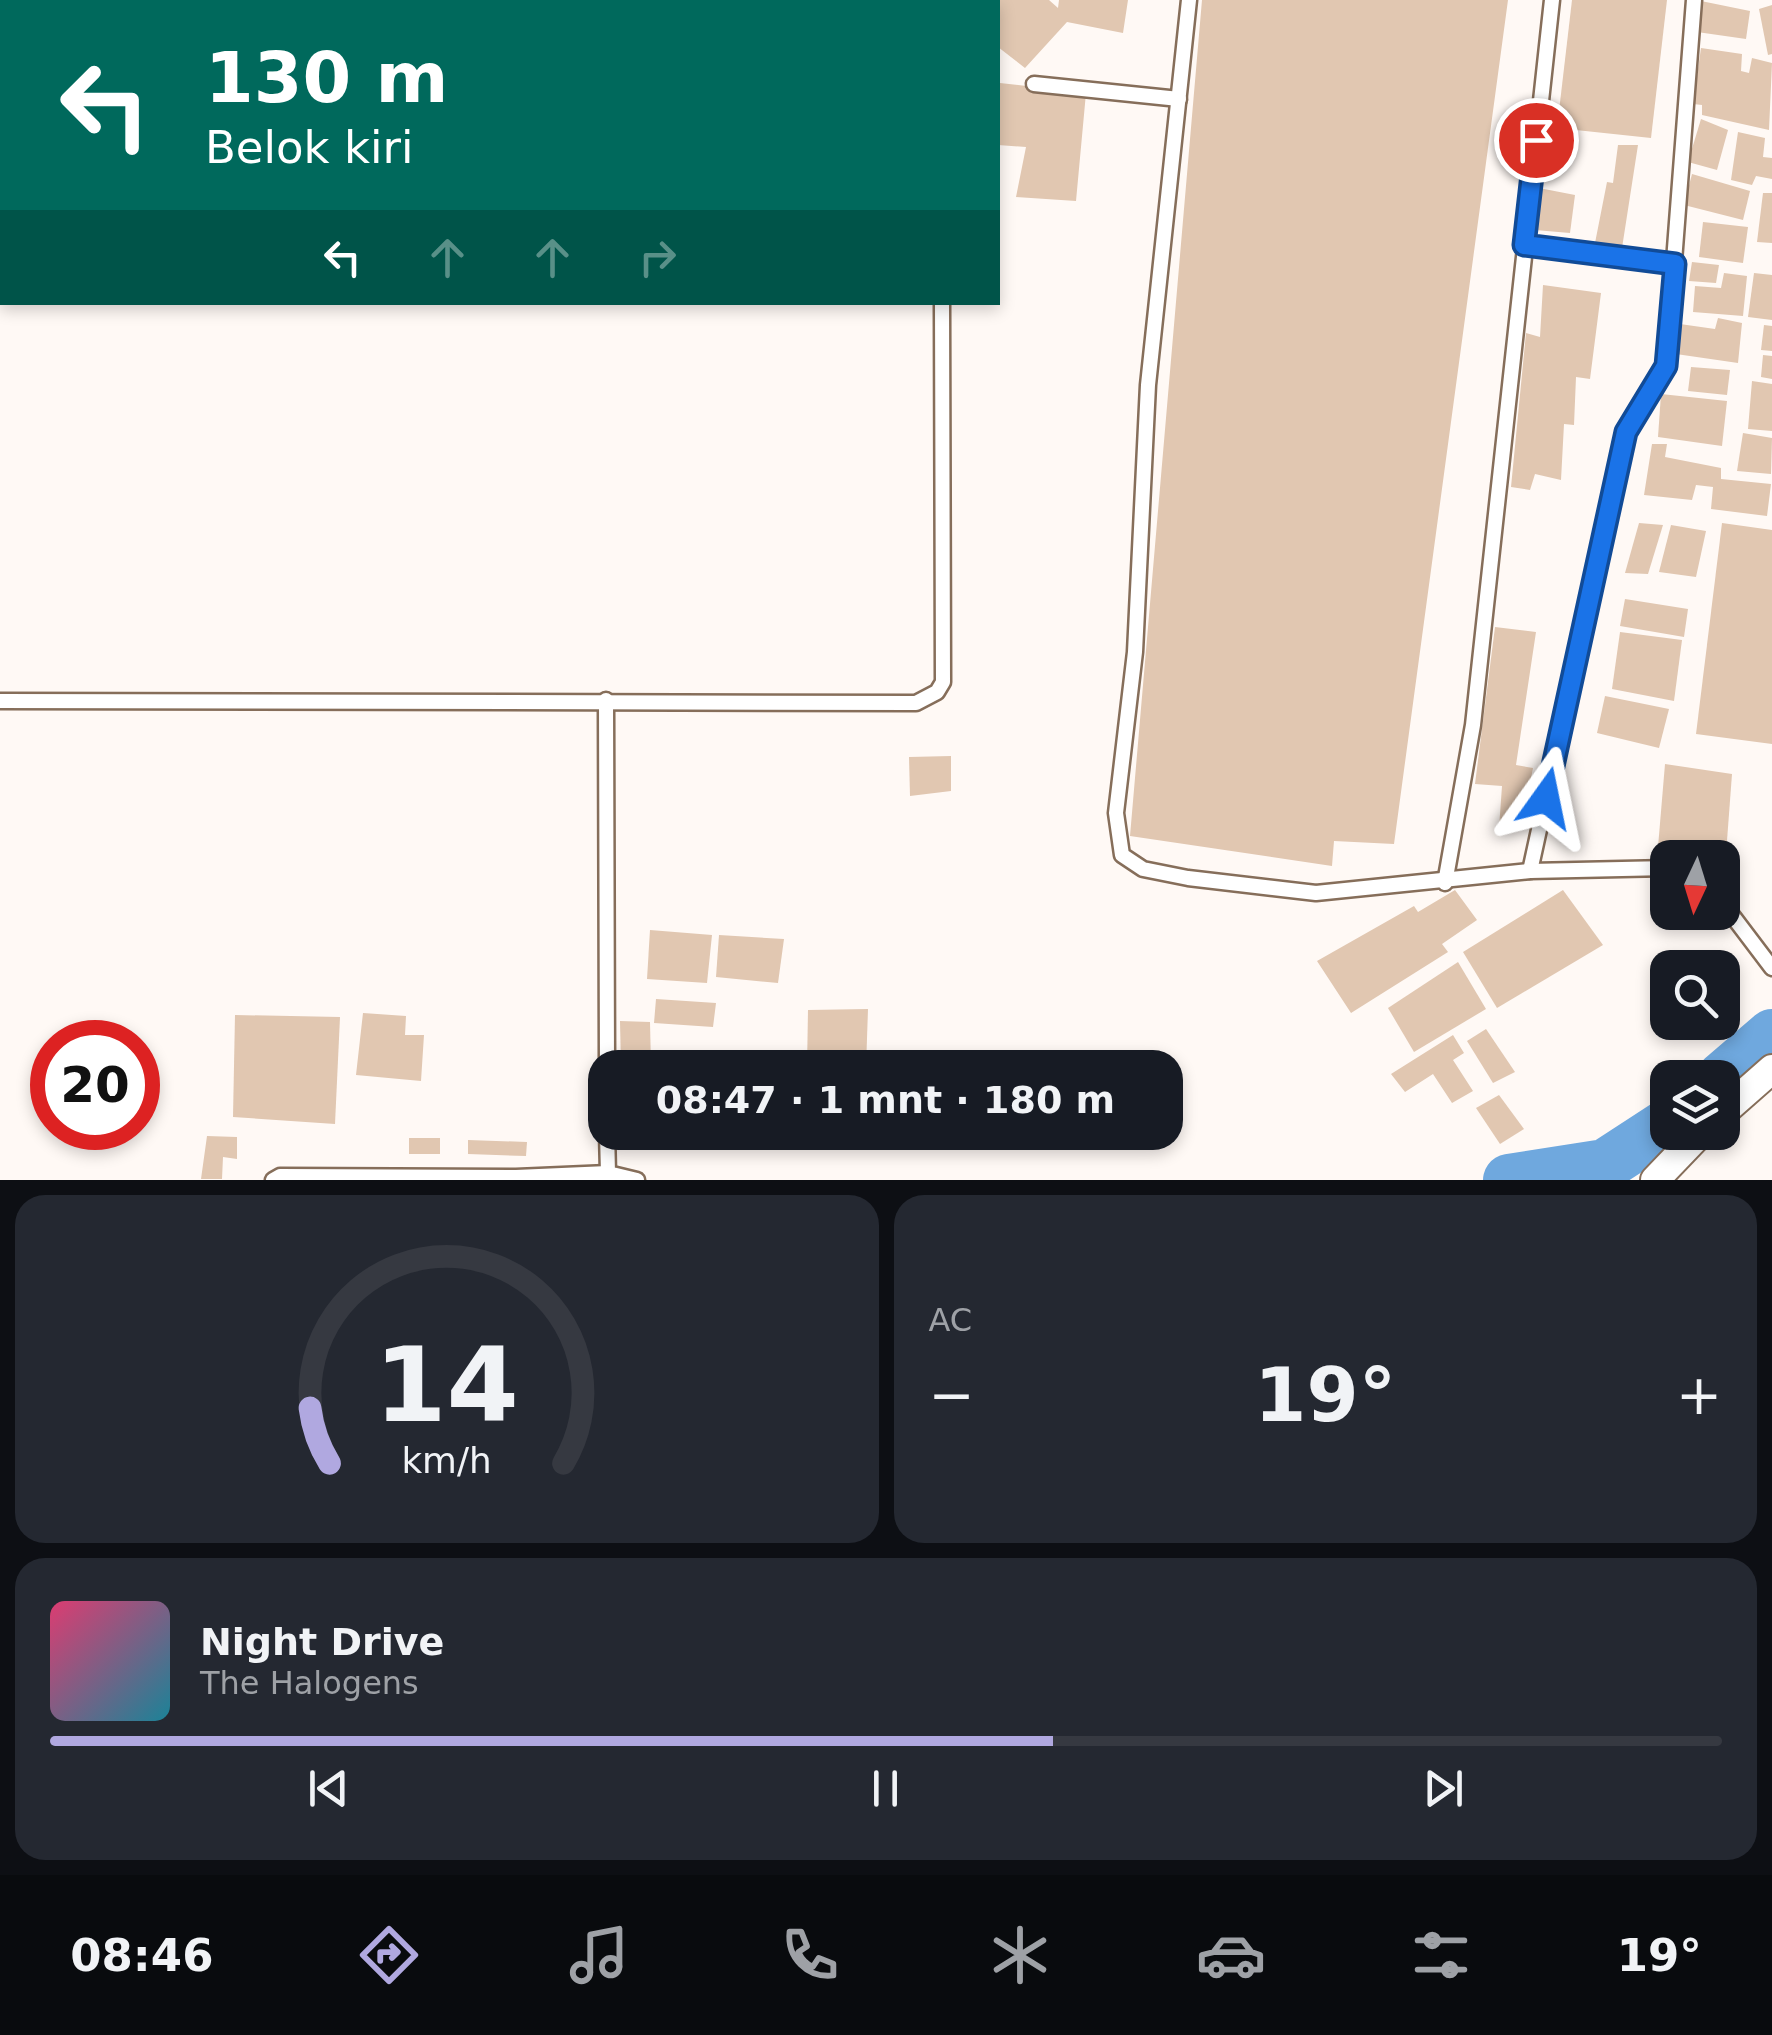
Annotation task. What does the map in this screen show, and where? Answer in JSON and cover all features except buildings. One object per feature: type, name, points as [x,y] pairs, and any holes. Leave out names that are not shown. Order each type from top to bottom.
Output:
[{"type":"street","points":[[1740,1098],[1772,1069]]},
{"type":"street","points":[[1655,1180],[1684,1150]]},
{"type":"lane","points":[[1190,0],[1148,384],[1135,652],[1116,813],[1122,855],[1143,869],[1316,894],[1530,871],[1650,868]]},
{"type":"lane","points":[[1444,883],[1474,725],[1552,0]]},
{"type":"lane","points":[[1530,871],[1626,432],[1666,366],[1694,0]]},
{"type":"lane","points":[[1034,84],[1179,99]]},
{"type":"lane","points":[[1524,245],[1675,264]]},
{"type":"lane","points":[[0,701],[916,703],[937,692],[943,682],[942,305]]},
{"type":"lane","points":[[606,700],[607,1050]]},
{"type":"lane","points":[[1740,926],[1772,968]]},
{"type":"lane","points":[[608,1150],[608,1173]]},
{"type":"lane","points":[[274,1180],[280,1176],[516,1179],[608,1173],[638,1180]]},
{"type":"waterway","points":[[1740,1063],[1772,1035]]},
{"type":"waterway","points":[[1509,1180],[1605,1165],[1650,1136]]},
{"type":"route","points":[[1536,140],[1524,245],[1675,264],[1666,366],[1656,389],[1626,432],[1546,798]]}]
